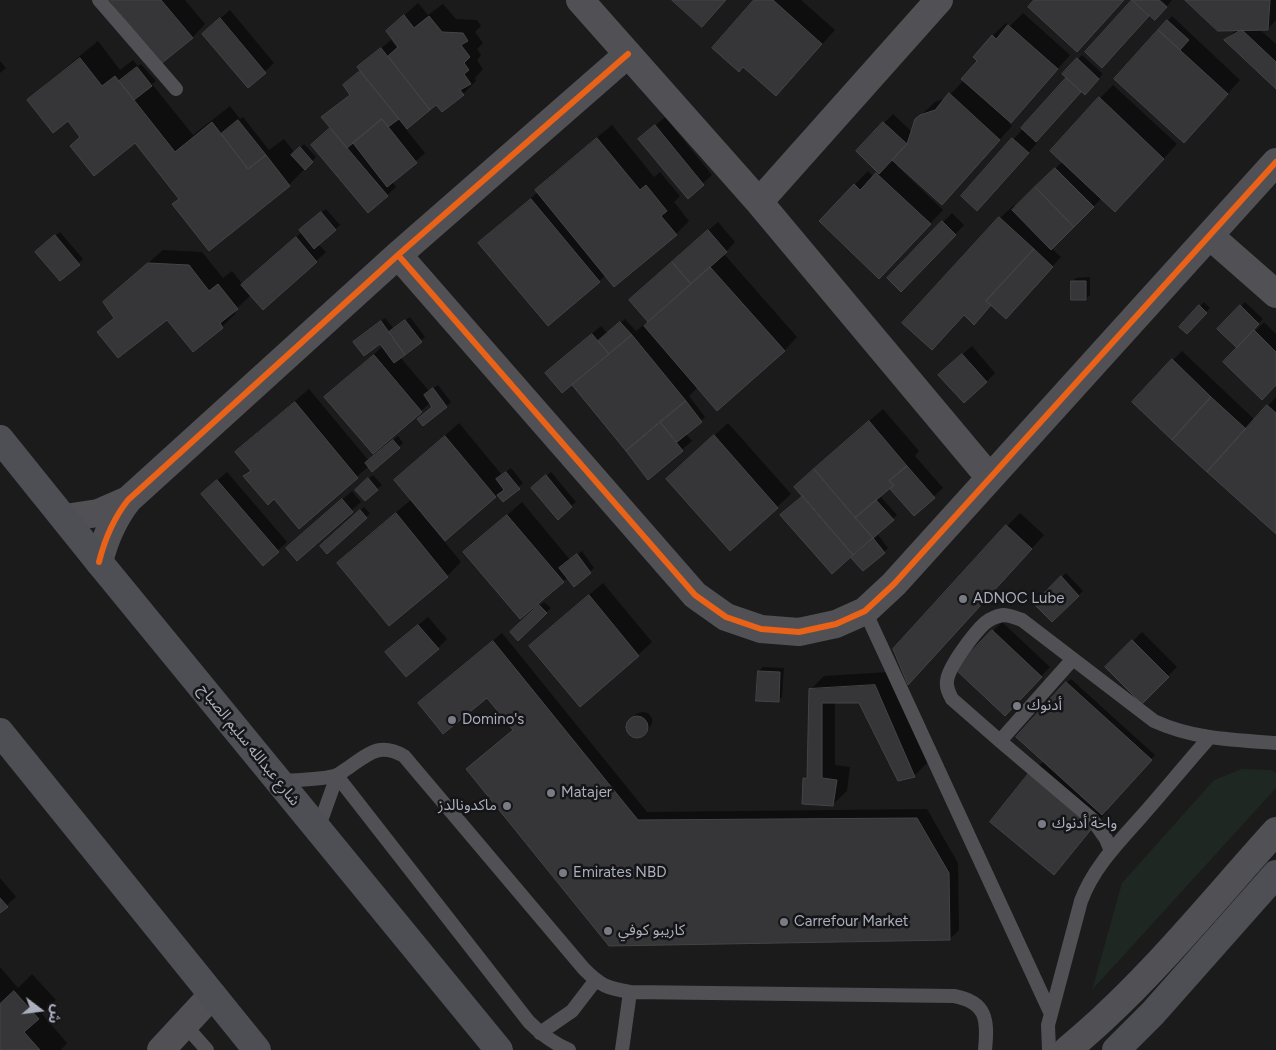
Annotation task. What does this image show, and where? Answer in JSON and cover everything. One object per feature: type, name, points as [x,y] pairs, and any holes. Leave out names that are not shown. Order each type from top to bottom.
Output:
[{"type":"main road","name":"شارع عبدالله سليم الصباح","points":[[0,439],[65,518],[98,562],[499,1050]]},
{"type":"main road","points":[[0,732],[257,1050]]},
{"type":"main road","points":[[1116,1050],[1153,1013],[1276,874]]},
{"type":"street","points":[[580,0],[759,202],[990,478]]},
{"type":"street","points":[[759,202],[939,0]]},
{"type":"street","points":[[98,562],[110,529],[128,500],[398,255],[628,54]]},
{"type":"street","points":[[398,255],[695,596],[726,617],[761,629],[799,632],[836,624],[865,611],[894,584],[1276,162]]},
{"type":"street","points":[[1210,236],[1276,294]]},
{"type":"street","points":[[65,518],[98,513],[128,500]]},
{"type":"street","points":[[1067,1050],[1106,1016],[1149,972],[1276,831]]},
{"type":"street","points":[[161,1050],[212,995]]},
{"type":"lane","points":[[99,0],[176,89]]},
{"type":"lane","points":[[865,611],[1051,1014]]},
{"type":"lane","points":[[1110,851],[1106,839],[1092,819],[952,699],[946,682],[953,664],[985,623],[1003,615],[1013,616],[1022,620],[1154,721],[1169,728],[1209,738],[1276,743]]},
{"type":"lane","points":[[1000,741],[1072,660]]},
{"type":"lane","points":[[1049,1050],[1048,1025],[1083,893],[1093,874],[1110,851],[1209,738]]},
{"type":"lane","points":[[279,781],[337,776],[376,750],[395,751],[404,756],[595,981],[606,987],[630,992],[954,996],[966,998],[977,1005],[984,1013],[987,1033],[985,1050]]},
{"type":"lane","points":[[318,829],[337,776]]},
{"type":"lane","points":[[337,776],[529,1022],[540,1033],[569,1050]]},
{"type":"lane","points":[[540,1033],[572,1011],[595,981]]},
{"type":"lane","points":[[622,1050],[630,992]]},
{"type":"lane","points":[[184,1024],[206,1050]]},
{"type":"shaded area","points":[[1242,769],[1272,770],[1276,773],[1276,788],[1092,990],[1122,883],[1214,780]]},
{"type":"building","points":[[110,0],[161,0],[193,38],[162,63]]},
{"type":"building","points":[[672,0],[726,0],[702,27]]},
{"type":"building","points":[[754,0],[773,0],[822,44],[776,96],[743,67],[739,72],[712,48]]},
{"type":"building","points":[[1034,0],[1124,0],[1077,52],[1028,7]]},
{"type":"building","points":[[1132,0],[1159,0],[1167,7],[1155,20]]},
{"type":"building","points":[[1132,0],[1149,16],[1102,68],[1085,52]]},
{"type":"building","points":[[1185,0],[1270,0],[1268,30],[1218,31]]},
{"type":"building","points":[[404,15],[414,28],[429,16],[442,32],[463,33],[468,41],[461,45],[470,57],[464,63],[469,70],[464,74],[471,84],[460,90],[464,95],[442,112],[436,105],[430,110],[388,56],[398,47],[386,31]]},
{"type":"building","points":[[220,18],[266,73],[248,88],[202,34]]},
{"type":"building","points":[[1167,20],[1189,40],[1180,50],[1158,30]]},
{"type":"building","points":[[1008,25],[1058,69],[1011,123],[961,79],[977,61],[973,57],[992,35],[996,39]]},
{"type":"building","points":[[1158,30],[1228,94],[1184,143],[1114,79]]},
{"type":"building","points":[[1242,30],[1276,62],[1276,89],[1224,40]]},
{"type":"building","points":[[381,48],[430,110],[407,129],[357,67]]},
{"type":"building","points":[[80,58],[102,86],[115,76],[175,152],[212,122],[248,169],[266,155],[290,186],[209,251],[172,204],[179,199],[135,143],[94,176],[70,146],[80,137],[68,121],[53,133],[27,100]]},
{"type":"building","points":[[1077,58],[1099,79],[1085,95],[1062,74]]},
{"type":"building","points":[[137,67],[152,86],[134,100],[119,81]]},
{"type":"building","points":[[360,71],[399,119],[388,127],[382,119],[347,148],[321,117],[350,95],[343,85]]},
{"type":"building","points":[[1066,78],[1081,92],[1036,142],[1021,128]]},
{"type":"building","points":[[949,93],[1000,140],[942,205],[892,160],[907,144],[915,119],[920,115],[935,110]]},
{"type":"building","points":[[1099,97],[1164,159],[1115,212],[1050,151]]},
{"type":"building","points":[[382,119],[417,163],[387,187],[353,143]]},
{"type":"building","points":[[238,120],[266,155],[248,169],[221,134]]},
{"type":"building","points":[[883,122],[907,144],[879,174],[856,151]]},
{"type":"building","points":[[655,125],[704,185],[688,199],[638,139]]},
{"type":"building","points":[[330,128],[388,196],[368,213],[311,145]]},
{"type":"building","points":[[597,138],[640,190],[646,185],[667,211],[661,216],[677,235],[614,287],[535,190]]},
{"type":"building","points":[[1012,138],[1029,153],[977,211],[961,196]]},
{"type":"building","points":[[300,147],[313,162],[305,170],[291,155]]},
{"type":"building","points":[[1055,168],[1094,207],[1074,227],[1035,187]]},
{"type":"building","points":[[876,173],[931,224],[879,279],[819,221],[854,184],[860,190]]},
{"type":"building","points":[[1035,187],[1074,227],[1051,250],[1012,210]]},
{"type":"building","points":[[531,199],[600,282],[548,326],[478,243]]},
{"type":"building","points":[[321,212],[336,230],[314,249],[299,230]]},
{"type":"building","points":[[999,217],[1034,249],[986,301],[991,305],[974,325],[964,315],[932,350],[902,323]]},
{"type":"building","points":[[942,221],[956,235],[901,292],[887,278]]},
{"type":"building","points":[[708,230],[727,252],[691,284],[672,262]]},
{"type":"building","points":[[55,235],[80,265],[60,281],[35,252]]},
{"type":"building","points":[[296,237],[317,262],[263,310],[241,285]]},
{"type":"building","points":[[1034,249],[1053,267],[1006,319],[986,301]]},
{"type":"building","points":[[672,262],[691,284],[648,322],[629,300]]},
{"type":"building","points":[[148,263],[189,265],[209,291],[218,284],[238,309],[220,323],[223,328],[193,352],[167,320],[118,358],[97,332],[114,318],[103,302]]},
{"type":"building","points":[[710,267],[785,351],[717,411],[644,326]]},
{"type":"building","points":[[1071,281],[1086,281],[1086,300],[1071,300]]},
{"type":"building","points":[[1199,305],[1207,313],[1187,334],[1179,327]]},
{"type":"building","points":[[1240,305],[1259,324],[1237,348],[1217,329]]},
{"type":"building","points":[[405,320],[422,342],[405,355],[389,332]]},
{"type":"building","points":[[381,321],[405,355],[394,363],[380,344],[364,356],[353,342]]},
{"type":"building","points":[[620,322],[632,335],[609,354],[598,341]]},
{"type":"building","points":[[1254,330],[1276,352],[1276,385],[1262,400],[1223,362]]},
{"type":"building","points":[[592,334],[609,354],[562,393],[545,373]]},
{"type":"building","points":[[632,335],[686,401],[626,451],[572,385]]},
{"type":"building","points":[[962,354],[987,382],[964,403],[938,375]]},
{"type":"building","points":[[374,355],[422,412],[373,454],[324,397]]},
{"type":"building","points":[[1172,359],[1211,397],[1172,440],[1132,402]]},
{"type":"building","points":[[433,388],[447,407],[423,426],[417,419],[432,407],[424,395]]},
{"type":"building","points":[[1211,397],[1246,429],[1207,472],[1172,440]]},
{"type":"building","points":[[686,401],[702,422],[677,442],[660,422]]},
{"type":"building","points":[[295,402],[358,478],[299,529],[274,499],[268,505],[243,476],[251,471],[235,452]]},
{"type":"building","points":[[1267,405],[1276,413],[1276,534],[1207,472]]},
{"type":"building","points":[[869,421],[907,466],[889,481],[894,485],[855,518],[814,469]]},
{"type":"building","points":[[660,422],[683,451],[648,480],[626,451]]},
{"type":"building","points":[[714,435],[778,508],[730,551],[666,479]]},
{"type":"building","points":[[445,436],[496,497],[445,541],[394,480]]},
{"type":"building","points":[[393,440],[400,448],[372,472],[365,463]]},
{"type":"building","points":[[907,466],[935,498],[914,516],[890,489],[894,485],[889,481]]},
{"type":"building","points":[[814,469],[873,538],[853,555],[794,487]]},
{"type":"building","points":[[506,472],[520,489],[503,502],[497,495],[504,490],[496,479]]},
{"type":"building","points":[[546,475],[572,507],[558,520],[531,488]]},
{"type":"building","points":[[368,478],[378,490],[365,501],[355,490]]},
{"type":"building","points":[[217,480],[279,552],[263,566],[201,494]]},
{"type":"building","points":[[803,496],[853,555],[832,574],[780,515]]},
{"type":"building","points":[[342,499],[353,512],[297,561],[286,548]]},
{"type":"building","points":[[876,500],[894,520],[873,538],[855,518]]},
{"type":"building","points":[[360,510],[367,518],[327,554],[320,546]]},
{"type":"building","points":[[396,513],[448,577],[389,626],[337,563]]},
{"type":"building","points":[[507,515],[564,582],[520,619],[463,552]]},
{"type":"building","name":"ADNOC Lube","points":[[1006,525],[1032,549],[908,685],[893,649]]},
{"type":"building","points":[[873,538],[885,553],[863,571],[851,558]]},
{"type":"building","points":[[577,554],[591,573],[574,587],[559,568]]},
{"type":"building","points":[[1061,576],[1079,596],[1052,622],[1034,604]]},
{"type":"building","points":[[589,595],[639,656],[580,707],[529,646]]},
{"type":"building","points":[[539,605],[547,613],[518,641],[510,632]]},
{"type":"building","points":[[418,625],[439,649],[406,677],[385,652]]},
{"type":"building","points":[[992,630],[1042,677],[1005,716],[955,669]]},
{"type":"building","points":[[1132,640],[1169,677],[1142,704],[1105,667]]},
{"type":"building","name":"Matajer","points":[[493,641],[638,820],[917,818],[949,873],[950,940],[609,946],[466,769],[513,730],[487,698],[443,734],[418,703]]},
{"type":"building","points":[[758,671],[780,672],[779,702],[756,701]]},
{"type":"building","points":[[1066,682],[1152,760],[1102,815],[1016,737]]},
{"type":"building","points":[[875,685],[915,777],[898,781],[859,703],[822,703],[822,778],[837,780],[833,806],[802,804],[803,778],[807,778],[809,689]]},
{"type":"building","points":[[637,716],[645,719],[648,727],[645,735],[637,738],[629,735],[626,727],[629,719]]},
{"type":"building","name":"واحة أدنوك","points":[[1030,772],[1094,826],[1054,875],[990,822]]},
{"type":"building","points":[[0,898],[8,907],[0,913]]},
{"type":"building","points":[[14,991],[39,1019],[24,1032],[40,1050],[0,1050],[0,1004]]},
{"type":"cycle path","points":[[99,562],[110,529],[128,500],[398,255],[628,54]]},
{"type":"cycle path","points":[[398,255],[695,595],[726,617],[761,629],[799,632],[836,624],[865,611],[894,584],[1276,162]]},
{"type":"place","name":"ADNOC Lube","points":[[963,599]]},
{"type":"place","name":"أدنوك","points":[[1017,706]]},
{"type":"place","name":"Domino's","points":[[452,720]]},
{"type":"place","name":"Matajer","points":[[551,793]]},
{"type":"place","name":"ماكدونالدز","points":[[507,806]]},
{"type":"place","name":"واحة أدنوك","points":[[1042,824]]},
{"type":"place","name":"Emirates NBD","points":[[563,873]]},
{"type":"place","name":"Carrefour Market","points":[[784,922]]},
{"type":"place","name":"كاريبو كوفي","points":[[608,931]]}]
